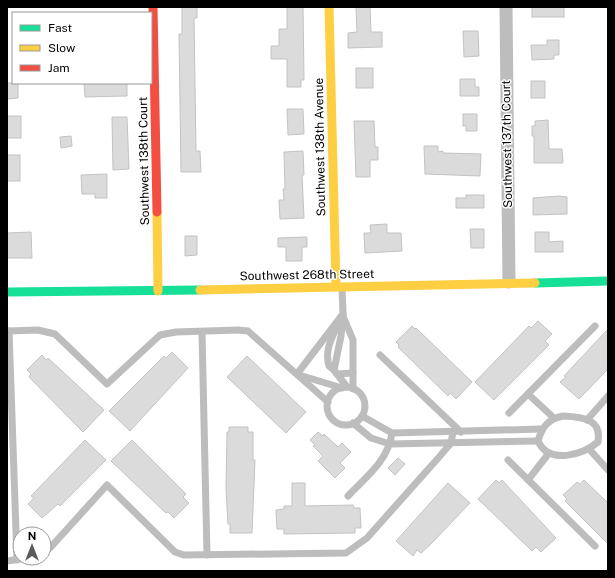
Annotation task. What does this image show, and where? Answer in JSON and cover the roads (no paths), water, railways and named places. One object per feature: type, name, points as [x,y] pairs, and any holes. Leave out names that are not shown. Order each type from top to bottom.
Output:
[{"type":"main road","name":"Southwest 138th Court","points":[[153,7],[158,291]]},
{"type":"main road","name":"Southwest 138th Avenue","points":[[329,7],[339,287]]},
{"type":"main road","name":"Southwest 268th Street","points":[[7,292],[158,291],[608,281]]},
{"type":"street","name":"Southwest 137th Court","points":[[506,7],[509,282]]},
{"type":"lane","points":[[297,374],[347,388],[359,392],[365,404],[362,416],[353,423],[342,424],[334,420],[328,412],[328,402],[333,393],[347,388],[353,373],[353,340],[343,314],[339,287]]},
{"type":"lane","points":[[343,314],[336,372],[347,388]]},
{"type":"lane","points":[[297,374],[343,314]]},
{"type":"lane","points":[[509,413],[595,326]]},
{"type":"lane","points":[[16,526],[8,331],[38,330],[55,334],[107,384],[160,335],[176,332],[202,333],[238,330],[248,332],[328,402]]},
{"type":"lane","points":[[202,333],[207,555]]},
{"type":"lane","points":[[380,355],[461,432]]},
{"type":"lane","points":[[336,372],[353,373]]},
{"type":"lane","points":[[528,394],[554,418]]},
{"type":"lane","points":[[587,420],[608,396]]},
{"type":"lane","points":[[362,416],[392,433],[541,429]]},
{"type":"lane","points":[[573,417],[587,420],[598,427],[600,433],[598,442],[590,450],[566,456],[549,453],[538,441],[541,429],[554,418],[573,417]]},
{"type":"lane","points":[[353,423],[371,438],[390,444],[538,441]]},
{"type":"lane","points":[[52,546],[107,485],[175,552],[184,555],[346,553],[367,538],[451,443],[453,432]]},
{"type":"lane","points":[[348,496],[386,456],[392,433]]},
{"type":"lane","points":[[590,450],[608,470]]},
{"type":"lane","points":[[528,480],[549,453]]},
{"type":"lane","points":[[508,460],[595,546]]}]
